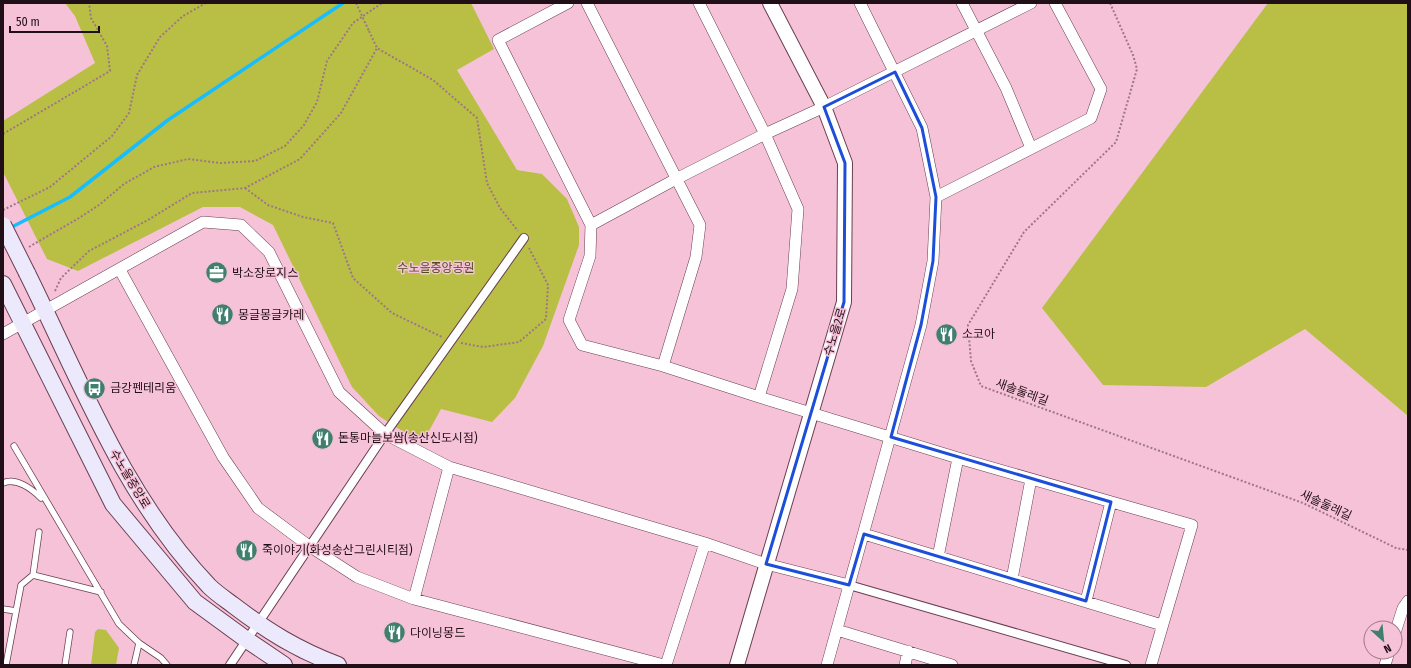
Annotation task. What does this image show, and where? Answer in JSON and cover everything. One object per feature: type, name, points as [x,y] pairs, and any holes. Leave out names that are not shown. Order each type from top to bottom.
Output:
[{"type":"main road","name":"수노을중앙로","points":[[3,224],[116,457],[156,522],[210,587],[258,625],[307,653],[338,665]]},
{"type":"main road","name":"수노을중앙로","points":[[4,285],[22,325],[113,504],[195,602],[284,665]]},
{"type":"street","points":[[568,3],[498,40],[591,225],[590,256],[569,320],[582,345],[663,366],[759,398],[811,412],[958,458],[1192,525],[1151,665]]},
{"type":"street","points":[[587,3],[700,225],[696,257],[663,366]]},
{"type":"street","points":[[699,3],[765,134],[798,209],[792,289],[759,398]]},
{"type":"street","name":"수노을2로","points":[[737,665],[844,302],[844,163],[824,107],[770,3]]},
{"type":"street","points":[[827,665],[921,326],[933,261],[936,197],[922,128],[860,3]]},
{"type":"street","points":[[962,3],[1006,88],[1031,148]]},
{"type":"street","points":[[591,225],[676,179],[765,134],[824,107],[1031,3]]},
{"type":"street","points":[[936,197],[1091,118],[1101,89],[1055,3]]},
{"type":"street","points":[[3,334],[22,325],[203,222],[241,225],[269,252],[339,392],[385,434],[449,467],[705,543],[766,564],[850,585],[1126,665]]},
{"type":"street","points":[[230,665],[385,434],[524,238]]},
{"type":"street","points":[[120,270],[223,457],[258,508],[309,546],[357,577],[414,599],[665,665],[705,543]]},
{"type":"street","points":[[938,557],[958,458]]},
{"type":"street","points":[[414,599],[449,467]]},
{"type":"street","points":[[1012,579],[1032,479]]},
{"type":"street","points":[[1086,601],[1111,502]]},
{"type":"street","points":[[864,534],[1162,625]]},
{"type":"street","points":[[1399,620],[1403,608],[1408,601]]},
{"type":"street","points":[[837,630],[952,665]]},
{"type":"street","points":[[905,665],[908,652]]},
{"type":"lane","points":[[14,446],[101,592],[118,624],[140,644],[161,658],[167,665]]},
{"type":"lane","points":[[3,483],[8,481],[30,487],[46,502]]},
{"type":"lane","points":[[6,665],[21,585],[33,575],[39,532]]},
{"type":"lane","points":[[33,575],[101,592]]},
{"type":"lane","points":[[3,609],[16,611]]},
{"type":"lane","points":[[65,665],[70,632]]},
{"type":"lane","points":[[134,665],[140,644]]},
{"type":"path","points":[[3,134],[110,71],[107,46],[91,18],[88,3]]},
{"type":"path","points":[[3,210],[50,187],[112,136],[129,113],[137,75],[160,37],[183,16],[206,3]]},
{"type":"path","points":[[245,188],[268,205],[303,217],[333,223],[353,278],[392,313],[451,341],[483,347],[519,342],[546,319],[548,285],[524,238],[500,208],[487,183],[477,118],[433,80],[377,48],[356,3]]},
{"type":"path","points":[[24,250],[79,218],[99,205],[124,184],[154,166],[188,159],[221,163],[255,161],[285,146],[304,125],[317,102],[327,61],[353,23],[382,3]]},
{"type":"path","name":"새솔둘레길","points":[[1110,3],[1133,55],[1137,69],[1116,142],[1024,232],[968,325],[971,361],[980,386],[1303,503],[1396,548],[1408,550]]},
{"type":"path","points":[[46,311],[61,278],[89,251],[148,220],[192,193],[245,188],[300,159],[341,113],[377,48]]},
{"type":"highlighted area","points":[[895,72],[922,128],[936,197],[933,261],[921,325],[891,437],[1111,502],[1086,601],[864,534],[849,585],[766,564],[844,302],[845,163],[824,107]]},
{"type":"green space","name":"수노을중앙공원","points":[[65,3],[471,3],[494,49],[457,70],[517,170],[542,174],[567,199],[579,227],[579,245],[543,346],[515,398],[492,422],[441,409],[424,440],[410,436],[379,416],[352,387],[273,225],[240,207],[203,207],[78,271],[47,259],[3,172],[3,121],[95,63],[75,16]]},
{"type":"green space","points":[[1268,3],[1408,3],[1408,416],[1305,329],[1206,387],[1103,385],[1042,308]]},
{"type":"green space","points":[[98,629],[106,630],[119,648],[116,665],[91,665],[95,632]]},
{"type":"waterway","points":[[10,228],[70,197],[168,120],[343,3]]},
{"type":"place","name":"박소장로지스","points":[[216,273]]},
{"type":"place","name":"몽글몽글카레","points":[[223,315]]},
{"type":"place","name":"소코아","points":[[947,334]]},
{"type":"place","name":"금강펜테리움","points":[[94,388]]},
{"type":"place","name":"돈통마늘보쌈(송산신도시점)","points":[[322,438]]},
{"type":"place","name":"죽이야기(화성송산그린시티점)","points":[[246,550]]},
{"type":"place","name":"다이닝몽드","points":[[395,633]]}]
